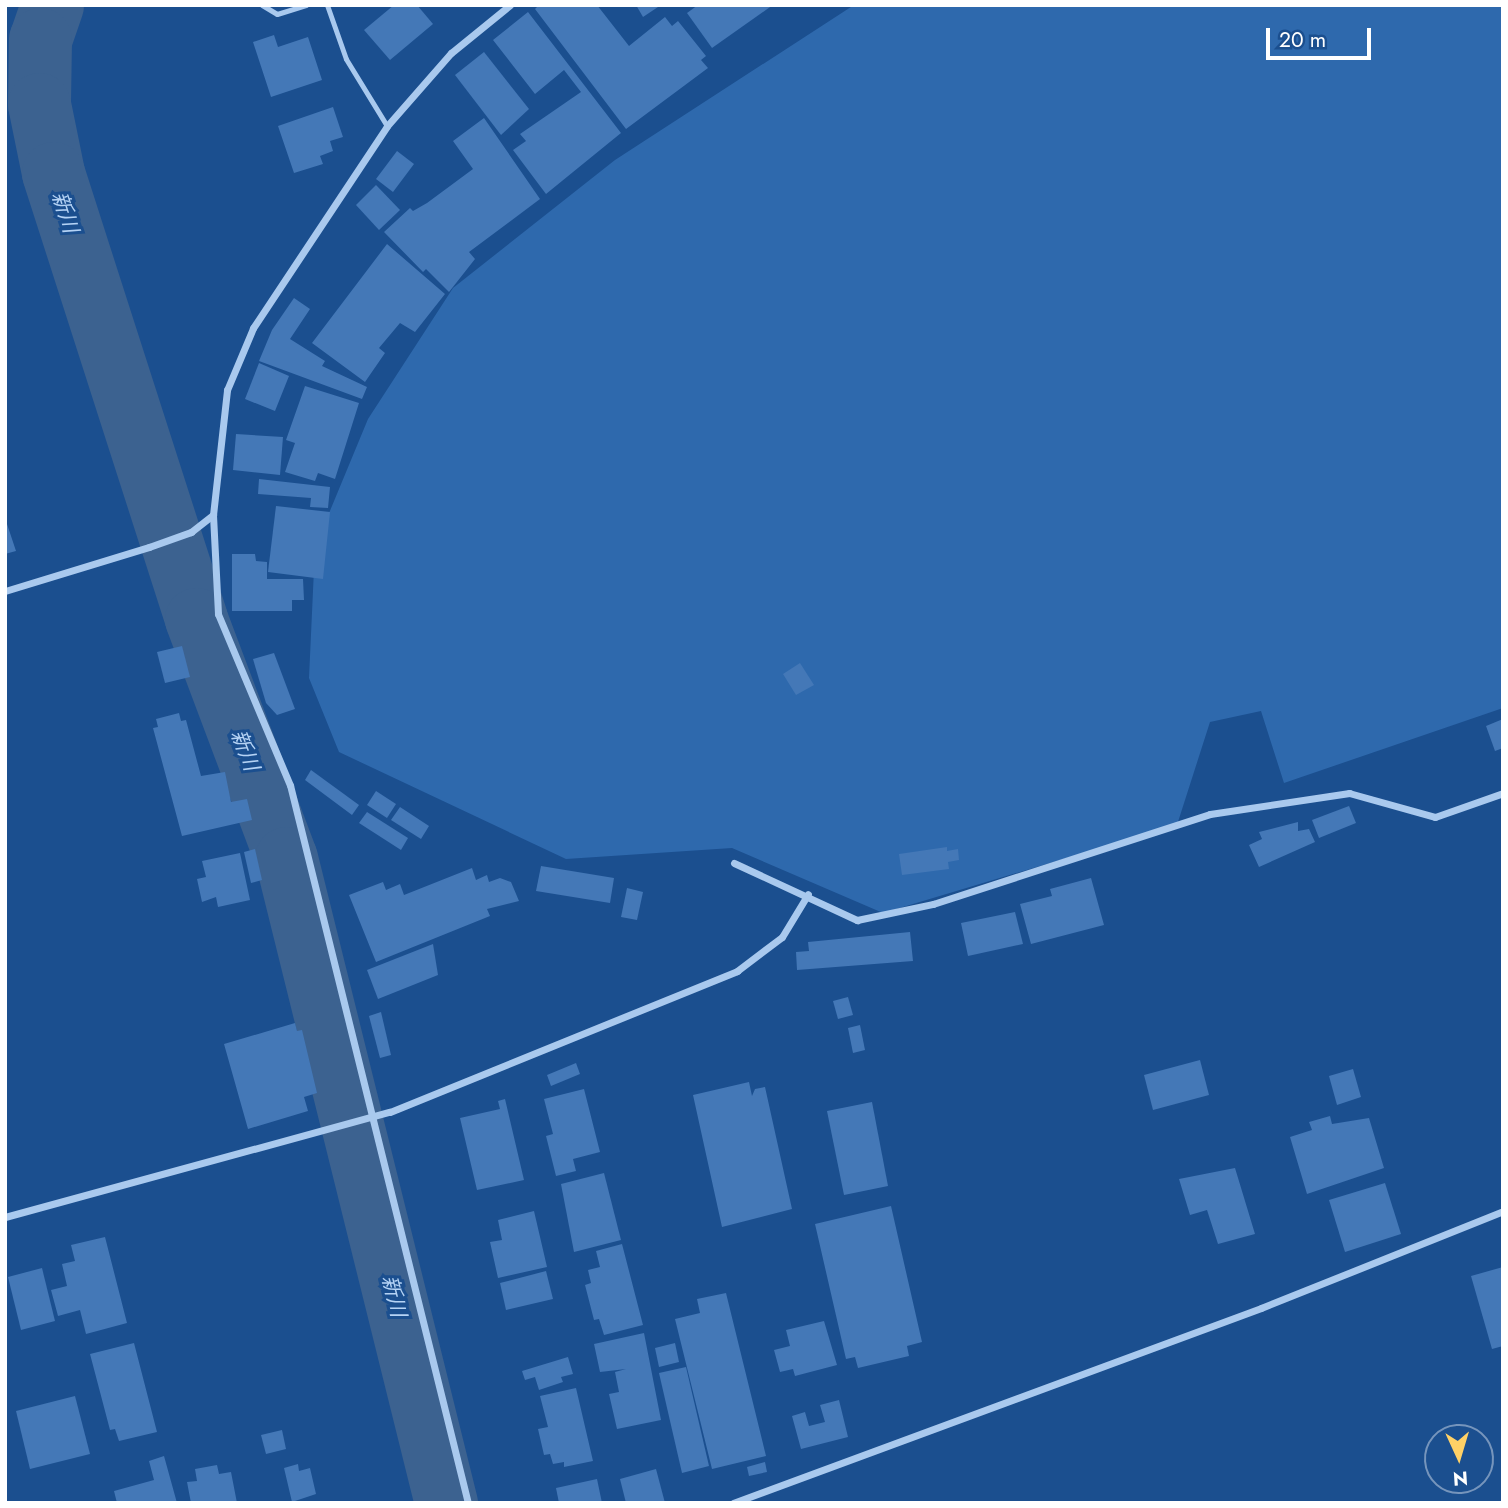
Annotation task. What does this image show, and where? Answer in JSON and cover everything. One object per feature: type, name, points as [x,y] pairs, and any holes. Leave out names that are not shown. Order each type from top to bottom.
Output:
[{"type":"street","points":[[468,1503],[290,785],[218,614],[213,515],[227,390],[253,328],[387,126],[451,53],[510,5]]},
{"type":"street","points":[[5,591],[191,532],[213,515]]},
{"type":"street","points":[[734,863],[807,894],[857,920],[946,900],[1210,814],[1349,793],[1435,817],[1503,793]]},
{"type":"street","points":[[5,1217],[331,1125],[373,1116],[737,971],[782,937],[807,894]]},
{"type":"street","points":[[733,1503],[1261,1308],[1503,1211]]},
{"type":"lane","points":[[262,5],[277,14],[306,5]]},
{"type":"lane","points":[[327,5],[346,59],[387,126]]},
{"type":"shaded area","points":[[854,5],[1503,5],[1503,708],[1284,783],[1261,711],[1210,722],[1177,825],[883,913],[732,848],[566,859],[339,752],[309,678],[315,547],[368,419],[453,288],[615,160]]},
{"type":"building","points":[[394,5],[417,5],[433,24],[390,60],[364,30]]},
{"type":"building","points":[[539,5],[597,5],[629,46],[665,17],[672,26],[678,21],[706,56],[701,60],[708,68],[626,129],[535,9]]},
{"type":"building","points":[[636,5],[661,5],[643,17]]},
{"type":"building","points":[[698,5],[773,5],[712,48],[687,13]]},
{"type":"building","points":[[528,12],[621,133],[546,194],[513,150],[526,141],[520,134],[581,92],[564,70],[535,94],[493,40]]},
{"type":"building","points":[[274,35],[278,47],[308,37],[322,80],[271,97],[253,42]]},
{"type":"building","points":[[484,52],[529,109],[501,135],[455,75]]},
{"type":"building","points":[[333,107],[343,137],[330,141],[333,151],[320,156],[323,164],[294,173],[278,126]]},
{"type":"building","points":[[484,118],[540,199],[469,252],[475,259],[449,292],[426,269],[423,272],[384,232],[410,208],[413,211],[427,203],[473,169],[453,141]]},
{"type":"building","points":[[397,151],[414,164],[393,192],[376,179]]},
{"type":"building","points":[[376,185],[400,210],[379,230],[356,205]]},
{"type":"building","points":[[387,244],[445,294],[415,332],[400,323],[379,348],[385,353],[365,382],[312,343]]},
{"type":"building","points":[[294,298],[310,309],[290,339],[325,361],[322,366],[367,387],[362,399],[259,361],[272,330]]},
{"type":"building","points":[[259,363],[289,376],[275,411],[245,399]]},
{"type":"building","points":[[305,386],[359,403],[335,479],[318,473],[315,481],[285,472],[295,443],[286,440]]},
{"type":"building","points":[[236,434],[283,437],[280,475],[233,470]]},
{"type":"building","points":[[259,479],[330,487],[328,508],[310,507],[311,498],[258,494]]},
{"type":"building","points":[[276,506],[330,512],[323,579],[268,572]]},
{"type":"building","points":[[5,518],[16,551],[5,554]]},
{"type":"building","points":[[232,554],[255,554],[256,561],[267,562],[267,579],[303,579],[304,600],[292,600],[292,611],[232,611]]},
{"type":"building","points":[[182,646],[190,677],[165,683],[157,652]]},
{"type":"building","points":[[274,653],[295,709],[277,715],[266,703],[253,659]]},
{"type":"building","points":[[800,663],[814,685],[796,695],[783,674]]},
{"type":"building","points":[[179,713],[181,721],[186,720],[201,776],[225,772],[231,802],[247,799],[252,820],[182,836],[153,728],[158,727],[156,719]]},
{"type":"building","points":[[1503,719],[1503,748],[1495,751],[1486,726]]},
{"type":"building","points":[[311,770],[359,805],[352,815],[305,780]]},
{"type":"building","points":[[376,791],[396,804],[387,818],[367,805]]},
{"type":"building","points":[[1349,806],[1356,823],[1319,838],[1312,820]]},
{"type":"building","points":[[400,807],[429,826],[421,839],[391,820]]},
{"type":"building","points":[[367,812],[408,838],[401,850],[359,823]]},
{"type":"building","points":[[1298,822],[1298,831],[1309,829],[1315,842],[1259,867],[1249,845],[1262,839],[1259,832]]},
{"type":"building","points":[[947,847],[947,851],[958,849],[959,860],[948,862],[949,869],[902,875],[899,854]]},
{"type":"building","points":[[255,849],[262,880],[251,883],[244,852]]},
{"type":"building","points":[[240,853],[250,900],[218,907],[216,897],[202,902],[197,879],[206,877],[202,861]]},
{"type":"building","points":[[541,866],[614,878],[610,903],[536,891]]},
{"type":"building","points":[[472,868],[476,880],[487,875],[489,882],[500,878],[511,882],[519,901],[487,909],[490,916],[376,962],[349,895],[383,882],[386,890],[400,884],[404,895]]},
{"type":"building","points":[[1091,878],[1104,925],[1031,944],[1020,904],[1052,896],[1050,889]]},
{"type":"building","points":[[627,888],[643,892],[637,920],[621,917]]},
{"type":"building","points":[[1015,912],[1023,944],[968,956],[961,923]]},
{"type":"building","points":[[910,932],[913,961],[797,970],[796,952],[809,951],[808,942]]},
{"type":"building","points":[[433,944],[438,975],[378,999],[367,970]]},
{"type":"building","points":[[848,997],[853,1015],[838,1019],[833,1001]]},
{"type":"building","points":[[381,1012],[391,1055],[380,1058],[369,1016]]},
{"type":"building","points":[[295,1023],[297,1031],[302,1030],[317,1093],[304,1097],[308,1111],[248,1129],[224,1044]]},
{"type":"building","points":[[860,1025],[865,1050],[853,1053],[848,1028]]},
{"type":"building","points":[[1200,1060],[1209,1095],[1153,1110],[1144,1075]]},
{"type":"building","points":[[576,1063],[580,1074],[551,1086],[547,1075]]},
{"type":"building","points":[[1353,1069],[1361,1097],[1337,1105],[1329,1076]]},
{"type":"building","points":[[749,1082],[752,1096],[755,1089],[765,1087],[792,1209],[722,1227],[693,1095]]},
{"type":"building","points":[[584,1089],[600,1152],[573,1159],[576,1171],[556,1176],[546,1136],[553,1134],[544,1099]]},
{"type":"building","points":[[505,1099],[524,1180],[477,1190],[460,1118],[500,1109],[498,1101]]},
{"type":"building","points":[[872,1102],[888,1186],[844,1195],[827,1111]]},
{"type":"building","points":[[1330,1116],[1332,1124],[1369,1118],[1384,1168],[1307,1194],[1290,1137],[1312,1130],[1309,1122]]},
{"type":"building","points":[[1235,1168],[1255,1234],[1218,1244],[1207,1210],[1190,1215],[1179,1179]]},
{"type":"building","points":[[604,1173],[621,1240],[574,1252],[561,1184]]},
{"type":"building","points":[[1385,1183],[1401,1234],[1345,1252],[1329,1200]]},
{"type":"building","points":[[891,1206],[922,1342],[907,1346],[909,1356],[858,1368],[855,1357],[846,1359],[815,1224]]},
{"type":"building","points":[[534,1211],[547,1267],[498,1278],[490,1242],[502,1240],[498,1220]]},
{"type":"building","points":[[105,1237],[127,1323],[86,1334],[80,1310],[58,1316],[51,1290],[67,1286],[62,1264],[75,1261],[71,1245]]},
{"type":"building","points":[[622,1244],[643,1325],[604,1335],[599,1319],[594,1320],[585,1285],[591,1283],[588,1270],[600,1267],[596,1251]]},
{"type":"building","points":[[1503,1267],[1503,1346],[1492,1349],[1471,1276]]},
{"type":"building","points":[[42,1268],[55,1321],[21,1330],[8,1277]]},
{"type":"building","points":[[546,1271],[553,1299],[506,1310],[500,1283]]},
{"type":"building","points":[[726,1293],[766,1456],[712,1469],[675,1319],[700,1313],[697,1299]]},
{"type":"building","points":[[824,1321],[837,1365],[795,1376],[793,1369],[780,1372],[774,1350],[790,1346],[786,1330]]},
{"type":"building","points":[[644,1333],[661,1420],[617,1429],[609,1394],[619,1392],[615,1372],[626,1369],[600,1372],[594,1344]]},
{"type":"building","points":[[134,1343],[157,1432],[119,1441],[115,1429],[110,1430],[90,1354]]},
{"type":"building","points":[[675,1343],[679,1362],[659,1367],[655,1348]]},
{"type":"building","points":[[568,1357],[573,1374],[561,1377],[563,1382],[539,1390],[535,1377],[525,1380],[522,1371]]},
{"type":"building","points":[[686,1367],[709,1466],[682,1473],[659,1373]]},
{"type":"building","points":[[576,1388],[593,1461],[564,1467],[564,1462],[553,1464],[550,1454],[544,1455],[538,1429],[548,1427],[540,1396]]},
{"type":"building","points":[[75,1396],[90,1454],[30,1469],[16,1411]]},
{"type":"building","points":[[839,1400],[848,1437],[801,1449],[792,1416],[805,1412],[809,1426],[825,1422],[820,1405]]},
{"type":"building","points":[[282,1430],[286,1449],[266,1454],[261,1435]]},
{"type":"building","points":[[164,1456],[177,1503],[117,1503],[114,1491],[154,1480],[149,1461]]},
{"type":"building","points":[[765,1462],[767,1472],[749,1476],[747,1467]]},
{"type":"building","points":[[298,1464],[299,1471],[310,1468],[316,1494],[292,1502],[284,1468]]},
{"type":"building","points":[[217,1465],[219,1474],[231,1472],[237,1503],[191,1503],[187,1482],[197,1481],[195,1469]]},
{"type":"building","points":[[656,1469],[665,1503],[626,1503],[620,1479]]},
{"type":"building","points":[[597,1479],[602,1503],[559,1503],[556,1488]]},
{"type":"waterway","name":"新川","points":[[52,5],[40,39],[39,104],[53,173],[196,619],[286,858],[446,1503]]}]
